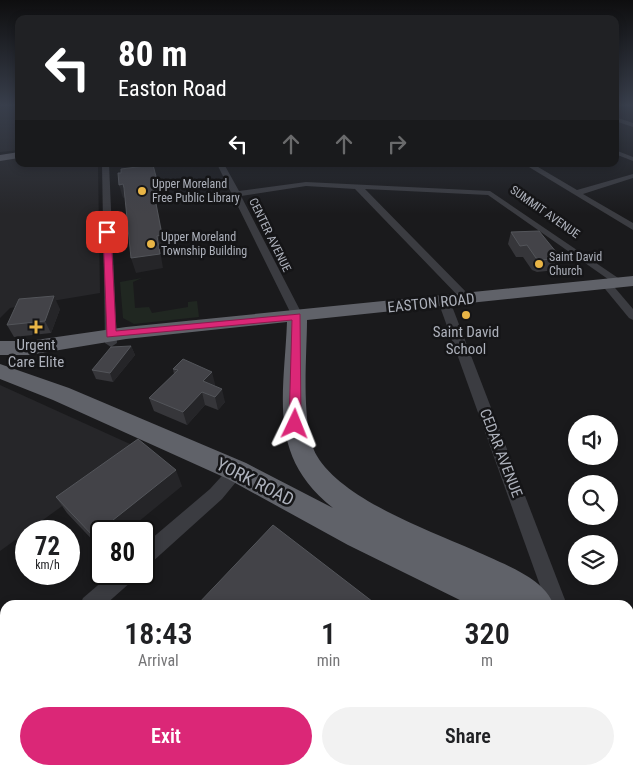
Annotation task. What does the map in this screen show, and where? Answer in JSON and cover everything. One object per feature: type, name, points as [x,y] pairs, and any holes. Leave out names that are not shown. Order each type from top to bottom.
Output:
[{"type":"highway","name":"EASTON ROAD","points":[[0,348],[29,348],[111,339],[229,322],[619,282]]},
{"type":"highway","points":[[297,316],[295,424],[304,460],[327,487],[360,512],[508,582],[531,600]]},
{"type":"highway","name":"EASTON ROAD","points":[[0,360],[15,360],[111,339]]},
{"type":"highway","name":"YORK ROAD","points":[[0,371],[68,397],[237,471],[358,535],[494,600]]},
{"type":"main road","points":[[0,154],[15,152]]},
{"type":"main road","points":[[0,158],[15,156]]},
{"type":"street","points":[[624,156],[633,153]]},
{"type":"street","points":[[619,154],[633,159]]},
{"type":"street","points":[[105,167],[111,339]]},
{"type":"street","name":"CENTER AVENUE","points":[[222,167],[297,316]]},
{"type":"street","points":[[533,167],[633,228]]},
{"type":"street","points":[[577,193],[633,176]]},
{"type":"street","name":"SUMMIT AVENUE","points":[[236,194],[306,184],[490,193],[619,282],[633,316]]},
{"type":"street","points":[[357,186],[467,299]]},
{"type":"street","name":"CEDAR AVENUE","points":[[444,301],[555,600]]},
{"type":"street","points":[[155,548],[216,494],[237,471]]},
{"type":"street","points":[[96,600],[113,585]]},
{"type":"shaded area","points":[[0,141],[15,141],[15,150],[0,152]]},
{"type":"shaded area","points":[[15,158],[15,167],[98,167],[100,293],[10,308],[0,318],[0,160]]},
{"type":"shaded area","points":[[142,278],[133,282],[135,308],[149,307],[152,313],[188,307],[188,302],[197,301],[199,317],[134,324],[123,318],[120,282]]},
{"type":"shaded area","points":[[0,385],[141,449],[43,520],[15,520],[15,540],[0,551]]},
{"type":"building","points":[[154,167],[159,188],[153,188],[162,235],[157,236],[160,254],[131,258],[124,188],[123,184],[119,185],[118,173],[121,173],[121,169]]},
{"type":"building","points":[[539,231],[561,258],[541,260],[536,258],[527,245],[520,246],[511,232]]},
{"type":"building","points":[[54,296],[45,321],[7,325],[19,299]]},
{"type":"building","points":[[131,346],[110,373],[92,370],[111,347]]},
{"type":"building","points":[[183,359],[212,372],[203,381],[222,389],[215,397],[202,392],[183,412],[149,398],[178,370],[173,369]]},
{"type":"building","points":[[138,439],[176,470],[113,520],[90,520],[90,533],[80,520],[78,520],[56,497]]},
{"type":"building","points":[[273,525],[370,600],[202,600]]},
{"type":"place","name":"Upper Moreland Free Public Library","points":[[142,191]]},
{"type":"place","name":"Upper Moreland Township Building","points":[[151,244]]},
{"type":"place","name":"Saint David Church","points":[[539,264]]},
{"type":"place","name":"Saint David School","points":[[466,315]]},
{"type":"place","name":"Urgent Care Elite","points":[[36,327]]},
{"type":"route","points":[[107,232],[111,335],[297,316],[295,424]]}]
